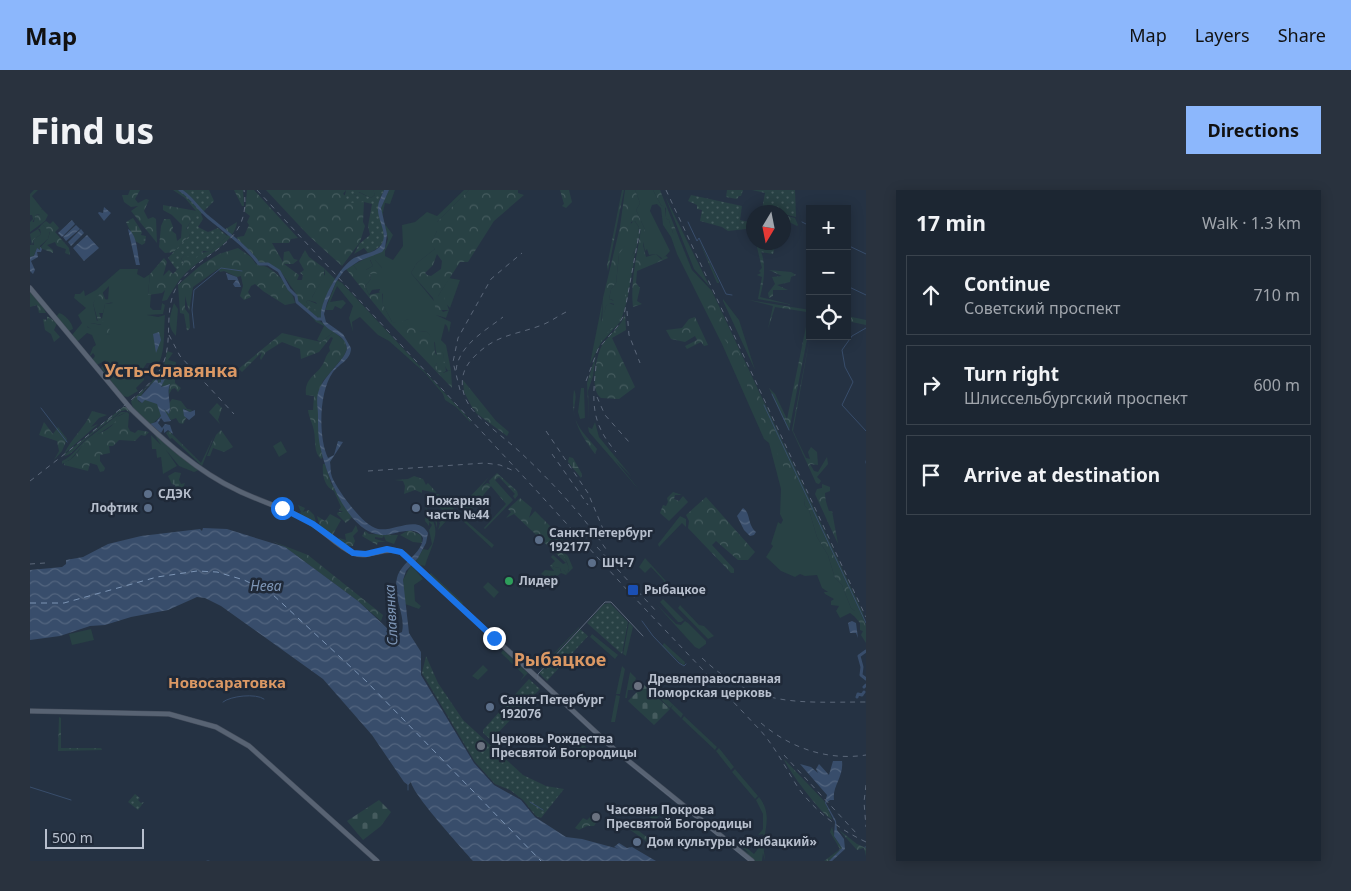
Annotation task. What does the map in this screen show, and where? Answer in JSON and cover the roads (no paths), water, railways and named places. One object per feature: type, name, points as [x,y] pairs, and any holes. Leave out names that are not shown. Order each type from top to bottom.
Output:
[{"type":"main road","points":[[30,288],[132,409],[150,427],[207,472],[237,490],[304,518],[351,552],[364,555],[382,550],[396,550],[406,557],[615,750],[752,861]]},
{"type":"main road","points":[[416,566],[612,751],[748,861]]},
{"type":"main road","points":[[30,711],[167,714],[216,727],[253,750],[375,859]]},
{"type":"water","name":"Нева","points":[[384,190],[389,190],[381,208],[387,234],[385,248],[382,252],[359,261],[344,271],[336,282],[324,314],[326,322],[343,334],[351,348],[349,356],[333,372],[328,380],[323,402],[321,427],[328,458],[334,455],[338,441],[343,442],[330,462],[332,477],[340,491],[365,522],[378,529],[412,524],[418,525],[424,527],[428,533],[426,543],[418,558],[406,571],[403,580],[409,633],[421,652],[421,675],[474,763],[494,785],[521,800],[535,817],[566,837],[582,839],[619,849],[614,847],[619,843],[627,848],[632,847],[656,861],[473,861],[428,809],[411,782],[408,785],[404,782],[372,735],[323,679],[221,606],[205,598],[197,597],[168,610],[131,617],[105,625],[90,626],[60,636],[30,640],[30,570],[62,567],[66,564],[66,560],[83,557],[108,544],[141,536],[200,529],[202,531],[203,528],[227,529],[285,547],[358,601],[388,629],[386,632],[395,635],[402,632],[403,625],[396,592],[397,578],[399,572],[419,549],[423,538],[415,531],[404,531],[386,535],[369,532],[349,514],[328,474],[319,442],[318,428],[318,393],[324,380],[342,359],[347,349],[343,339],[323,323],[321,311],[323,303],[337,276],[348,262],[376,250],[381,245],[384,236],[378,208]]},
{"type":"water","points":[[104,207],[111,213],[104,221],[98,213],[103,213]]},
{"type":"water","points":[[72,220],[75,224],[62,237],[58,233]]},
{"type":"water","points":[[76,225],[80,229],[66,241],[63,237]]},
{"type":"water","points":[[81,229],[84,233],[71,246],[68,242]]},
{"type":"water","points":[[128,229],[134,236],[140,265],[136,265]]},
{"type":"water","points":[[87,235],[99,248],[84,261],[73,248]]},
{"type":"water","points":[[40,247],[42,249],[41,252],[37,252],[38,257],[31,261],[35,270],[33,274],[30,271],[30,257],[34,256],[37,248],[40,250]]},
{"type":"water","points":[[226,273],[237,277],[241,287],[235,287],[233,284],[236,280],[228,280]]},
{"type":"water","points":[[159,332],[161,340],[156,353],[153,334]]},
{"type":"water","points":[[161,374],[165,379],[161,387],[170,384],[169,414],[164,409],[171,421],[164,422],[161,418],[158,423],[162,428],[165,424],[170,425],[173,434],[168,430],[164,433],[164,428],[161,433],[150,424],[156,422],[161,416],[157,404],[145,400],[142,403],[137,399],[157,378],[158,383],[161,382]]},
{"type":"water","points":[[183,409],[190,412],[195,410],[195,415],[189,420],[184,416]]},
{"type":"water","points":[[743,508],[747,513],[751,526],[756,532],[754,535],[750,536],[744,530],[737,516]]},
{"type":"water","points":[[852,621],[856,623],[858,638],[856,633],[850,633],[848,623]]},
{"type":"water","points":[[833,761],[842,761],[842,767],[834,800],[826,803],[836,821],[837,830],[844,839],[845,849],[832,861],[829,861],[842,848],[834,836],[835,822],[825,803],[827,795],[800,764],[811,767],[818,773],[816,769],[819,764],[829,775]]},
{"type":"waterway","points":[[180,190],[208,217],[242,245],[259,264],[268,264],[279,271],[289,289],[296,296],[297,302],[317,319],[323,319]]},
{"type":"waterway","points":[[688,222],[697,241],[699,238],[726,294],[732,295]]},
{"type":"waterway","points":[[802,222],[806,224]]},
{"type":"waterway","points":[[851,247],[866,254]]},
{"type":"waterway","points":[[194,328],[192,310],[194,290],[221,268],[242,271]]},
{"type":"waterway","points":[[851,288],[866,295]]},
{"type":"waterway","points":[[866,328],[852,336],[842,350],[845,367],[853,382],[842,405],[866,431]]},
{"type":"waterway","points":[[772,394],[789,430]]},
{"type":"waterway","points":[[764,405],[866,623]]},
{"type":"waterway","points":[[41,408],[67,442]]},
{"type":"waterway","points":[[642,621],[653,636],[679,663],[684,666],[686,664]]},
{"type":"waterway","points":[[866,651],[859,656],[862,667],[861,675],[866,679]]},
{"type":"waterway","points":[[857,697],[858,694],[862,695],[864,692]]},
{"type":"waterway","points":[[223,702],[231,698],[243,696],[255,696],[264,699]]},
{"type":"waterway","points":[[408,785],[408,790]]},
{"type":"waterway","points":[[30,787],[71,800]]},
{"type":"waterway","points":[[530,802],[543,810]]},
{"type":"tram line","points":[[643,636],[611,602],[605,602],[538,674],[537,679],[615,752],[749,861]]},
{"type":"railway","points":[[30,481],[119,410],[143,389],[159,371],[163,364],[168,344],[169,313],[174,293],[179,283],[189,271],[234,235],[241,223],[245,209],[244,190]]},
{"type":"railway","points":[[257,190],[629,592],[760,730],[776,751],[799,789],[813,806],[838,826],[866,842]]},
{"type":"railway","points":[[666,190],[866,617]]},
{"type":"railway","points":[[586,381],[598,349],[617,327],[624,315],[640,229]]},
{"type":"railway","points":[[460,390],[453,362],[458,338],[491,279],[522,253]]},
{"type":"railway","points":[[627,311],[629,335],[640,363]]},
{"type":"railway","points":[[566,312],[545,324],[497,340],[480,351],[465,370],[462,382],[464,394],[473,410],[520,452],[578,512],[608,552]]},
{"type":"railway","points":[[456,370],[458,361],[467,346],[503,317]]},
{"type":"railway","points":[[169,335],[180,356],[234,414]]},
{"type":"railway","points":[[596,366],[595,412],[602,432],[616,452]]},
{"type":"railway","points":[[597,397],[605,415],[629,442]]},
{"type":"railway","points":[[546,431],[588,493],[606,536]]},
{"type":"railway","points":[[552,454],[588,505]]},
{"type":"railway","points":[[368,471],[485,463],[500,465],[514,471]]},
{"type":"railway","points":[[597,547],[656,611]]},
{"type":"railway","points":[[30,564],[45,563]]},
{"type":"railway","points":[[702,658],[721,674],[740,686],[759,694],[778,699],[798,701],[866,702]]},
{"type":"railway","points":[[761,723],[784,739],[810,751],[838,756],[866,755]]},
{"type":"railway","points":[[784,755],[857,834]]},
{"type":"railway","points":[[866,785],[864,802],[866,827]]},
{"type":"place","name":"СДЭК","points":[[148,494]]},
{"type":"place","name":"Лофтик","points":[[148,508]]},
{"type":"place","name":"Пожарная часть №44","points":[[416,508]]},
{"type":"place","name":"Санкт-Петербург 192177","points":[[539,540]]},
{"type":"place","name":"ШЧ-7","points":[[592,563]]},
{"type":"place","name":"Лидер","points":[[509,581]]},
{"type":"place","name":"Рыбацкое","points":[[633,590]]},
{"type":"place","name":"Древлеправославная Поморская церковь","points":[[638,686]]},
{"type":"place","name":"Санкт-Петербург 192076","points":[[490,707]]},
{"type":"place","name":"Церковь Рождества Пресвятой Богородицы","points":[[481,746]]},
{"type":"place","name":"Часовня Покрова Пресвятой Богородицы","points":[[596,817]]},
{"type":"place","name":"Дом культуры «Рыбацкий»","points":[[637,842]]},
{"type":"district","name":"Усть-Славянка","points":[[171,371]]},
{"type":"district","name":"Рыбацкое","points":[[560,660]]},
{"type":"district","name":"Новосаратовка","points":[[227,683]]},
{"type":"water label","name":"Славянка","points":[[391,615]]}]
